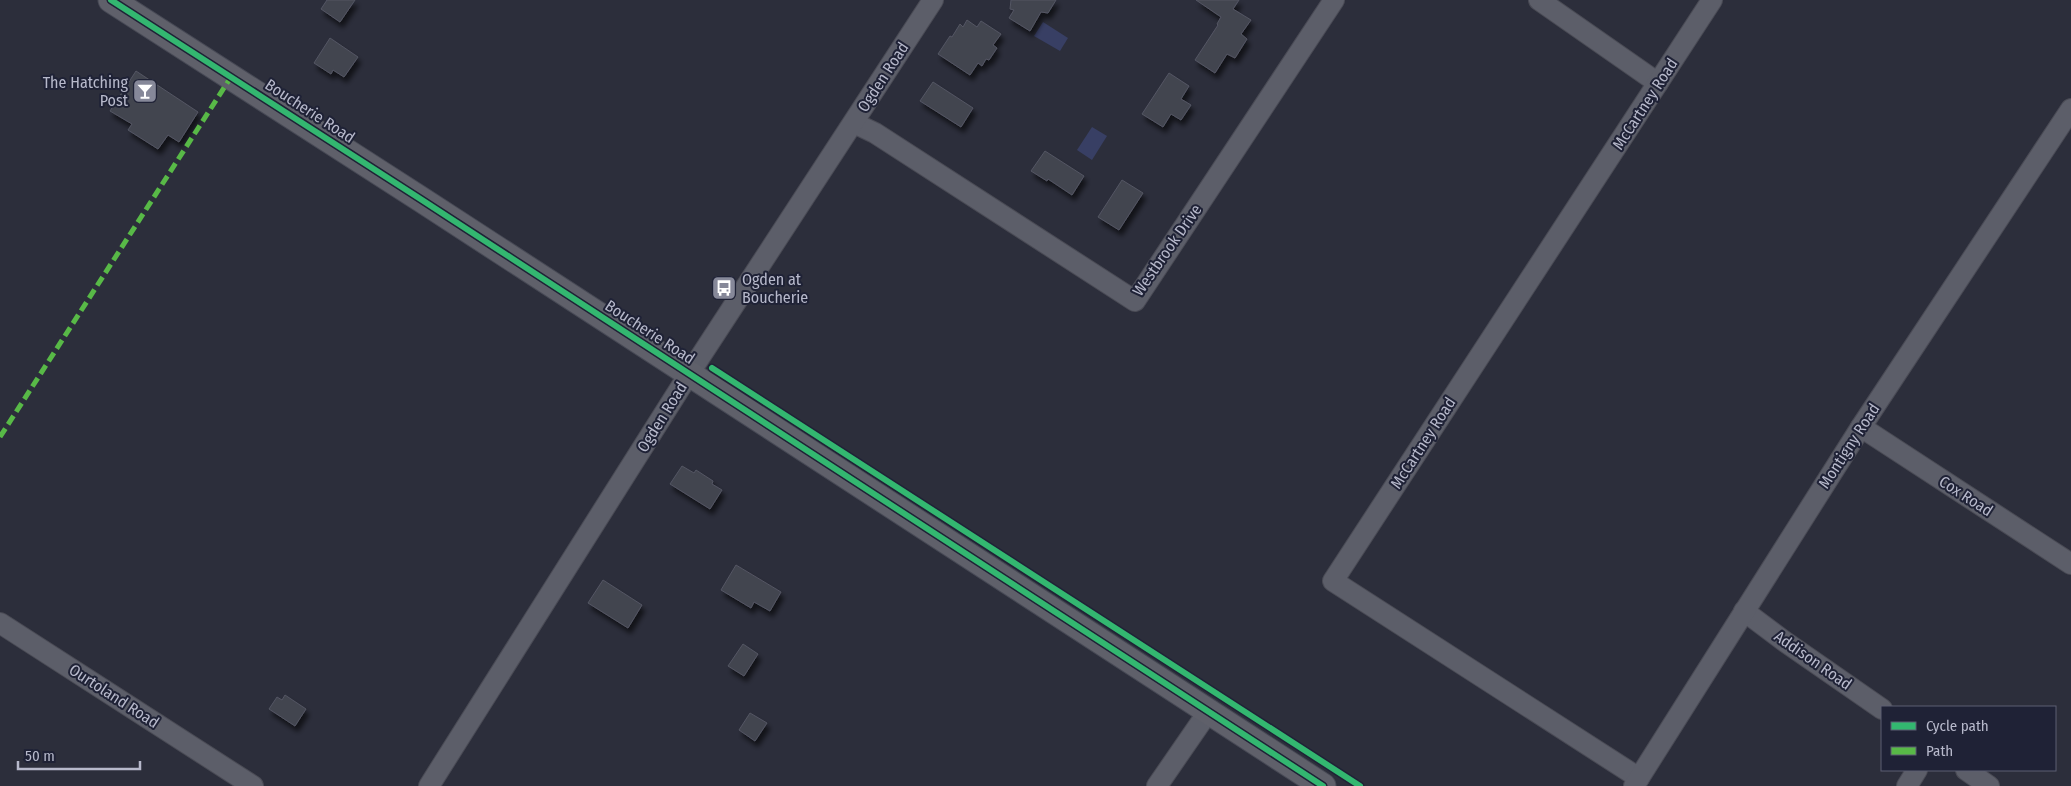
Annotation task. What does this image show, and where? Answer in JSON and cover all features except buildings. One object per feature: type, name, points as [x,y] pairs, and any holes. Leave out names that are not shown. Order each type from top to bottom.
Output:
[{"type":"main road","name":"Boucherie Road","points":[[111,0],[1324,786]]},
{"type":"street","name":"Ogden Road","points":[[429,786],[689,374],[854,124],[933,0]]},
{"type":"street","name":"Westbrook Drive","points":[[854,124],[875,133],[1135,301],[1334,0]]},
{"type":"street","points":[[1539,0],[1658,83]]},
{"type":"street","name":"McCartney Road","points":[[1636,782],[1333,581],[1712,0]]},
{"type":"street","name":"Montigny Road","points":[[1636,782],[1861,427],[2071,109]]},
{"type":"street","name":"Cox Road","points":[[1861,427],[2071,564]]},
{"type":"street","name":"Addison Road","points":[[1744,611],[1881,708]]},
{"type":"street","name":"Ourtoland Road","points":[[0,623],[253,786]]},
{"type":"street","points":[[1157,786],[1208,712]]},
{"type":"street","points":[[1907,786],[1916,771]]},
{"type":"street","points":[[1967,771],[1989,786]]},
{"type":"water","points":[[1043,22],[1068,38],[1060,51],[1034,36]]},
{"type":"water","points":[[1092,127],[1107,136],[1092,160],[1077,150]]},
{"type":"marked path","points":[[0,437],[231,77]]},
{"type":"cycle path","points":[[111,0],[1323,786]]},
{"type":"cycle path","points":[[712,368],[1360,786]]},
{"type":"place","name":"The Hatching Post","points":[[145,91]]},
{"type":"place","name":"Ogden at Boucherie","points":[[724,288]]}]
